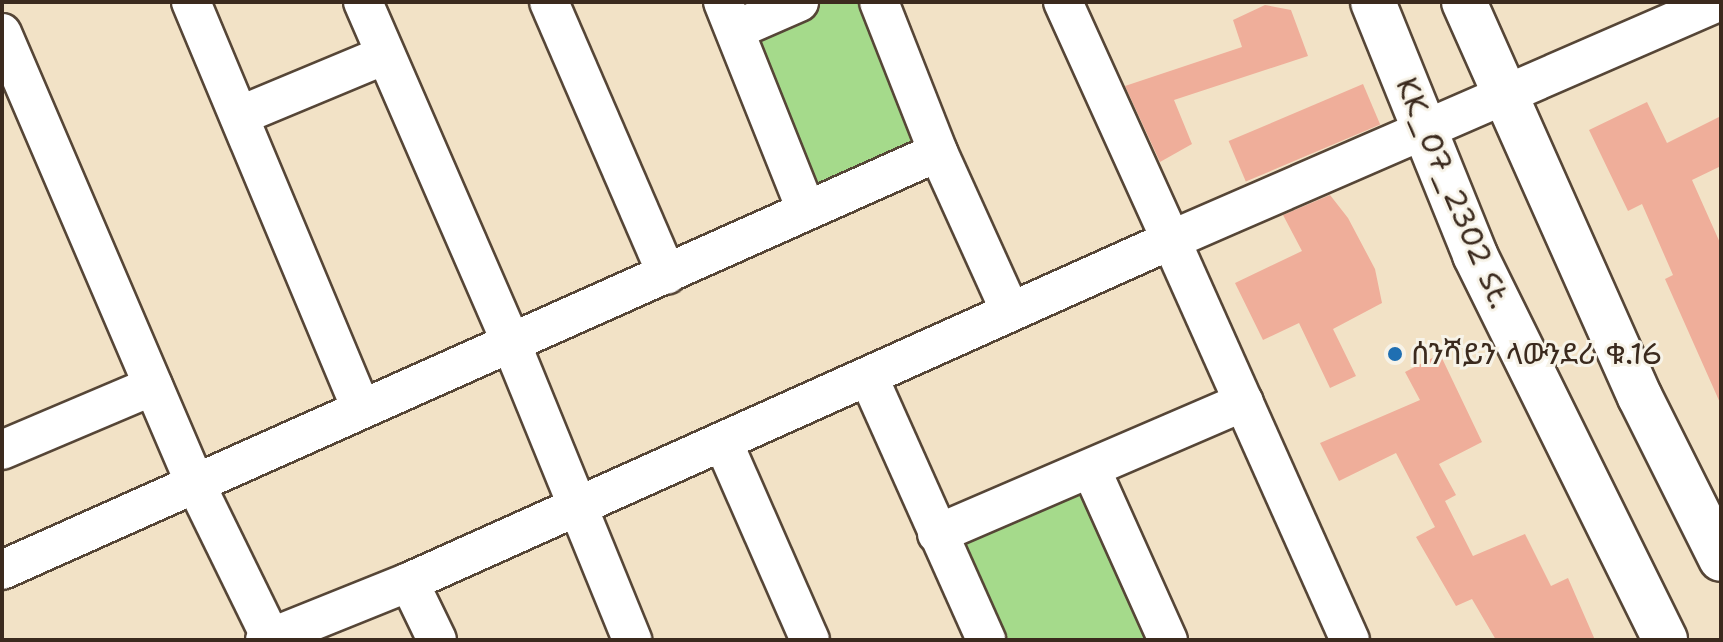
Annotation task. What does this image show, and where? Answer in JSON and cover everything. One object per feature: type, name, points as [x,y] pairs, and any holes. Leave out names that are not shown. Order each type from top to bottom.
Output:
[{"type":"main road","name":"KK_07_2302 St.","points":[[1373,2],[1475,255],[1665,640]]},
{"type":"main road","points":[[1464,2],[1640,397],[1721,559]]},
{"type":"street","points":[[191,2],[241,115],[361,408]]},
{"type":"street","points":[[363,2],[511,343],[632,640]]},
{"type":"street","points":[[549,2],[667,275]]},
{"type":"street","points":[[799,2],[729,16],[806,209]]},
{"type":"street","points":[[879,2],[938,152],[1010,311]]},
{"type":"street","points":[[1063,2],[1350,640]]},
{"type":"street","points":[[2,33],[196,485],[269,639],[409,582],[577,503],[869,378],[1010,311],[1718,2]]},
{"type":"street","points":[[241,115],[385,55]]},
{"type":"street","points":[[2,570],[938,152]]},
{"type":"street","points":[[869,378],[986,640]]},
{"type":"street","points":[[5,442],[153,386]]},
{"type":"street","points":[[937,534],[1244,402]]},
{"type":"street","points":[[723,442],[810,640]]},
{"type":"street","points":[[1091,469],[1168,640]]},
{"type":"street","points":[[409,582],[437,640]]},
{"type":"green space","points":[[799,2],[879,2],[938,152],[806,209],[735,30]]},
{"type":"green space","points":[[1091,469],[1168,640],[986,640],[937,534]]},
{"type":"building","points":[[1265,5],[1291,10],[1308,56],[1174,100],[1192,144],[1160,162],[1125,86],[1242,47],[1233,20]]},
{"type":"building","points":[[1363,84],[1380,125],[1246,182],[1229,141]]},
{"type":"building","points":[[1647,102],[1667,143],[1721,116],[1721,166],[1692,180],[1721,245],[1721,405],[1665,279],[1673,275],[1642,204],[1628,211],[1589,130]]},
{"type":"building","points":[[1330,195],[1348,218],[1375,269],[1382,303],[1333,329],[1356,376],[1330,388],[1299,323],[1263,340],[1235,283],[1302,251],[1283,215]]},
{"type":"building","points":[[1440,354],[1482,442],[1439,464],[1456,495],[1445,501],[1473,556],[1525,534],[1551,586],[1568,578],[1595,640],[1496,640],[1472,599],[1456,606],[1416,537],[1435,527],[1396,453],[1339,481],[1320,443],[1420,400],[1405,372]]},
{"type":"place","name":"ሰንሻይን ላውንደሪ ቁ.16","points":[[1395,354]]}]
